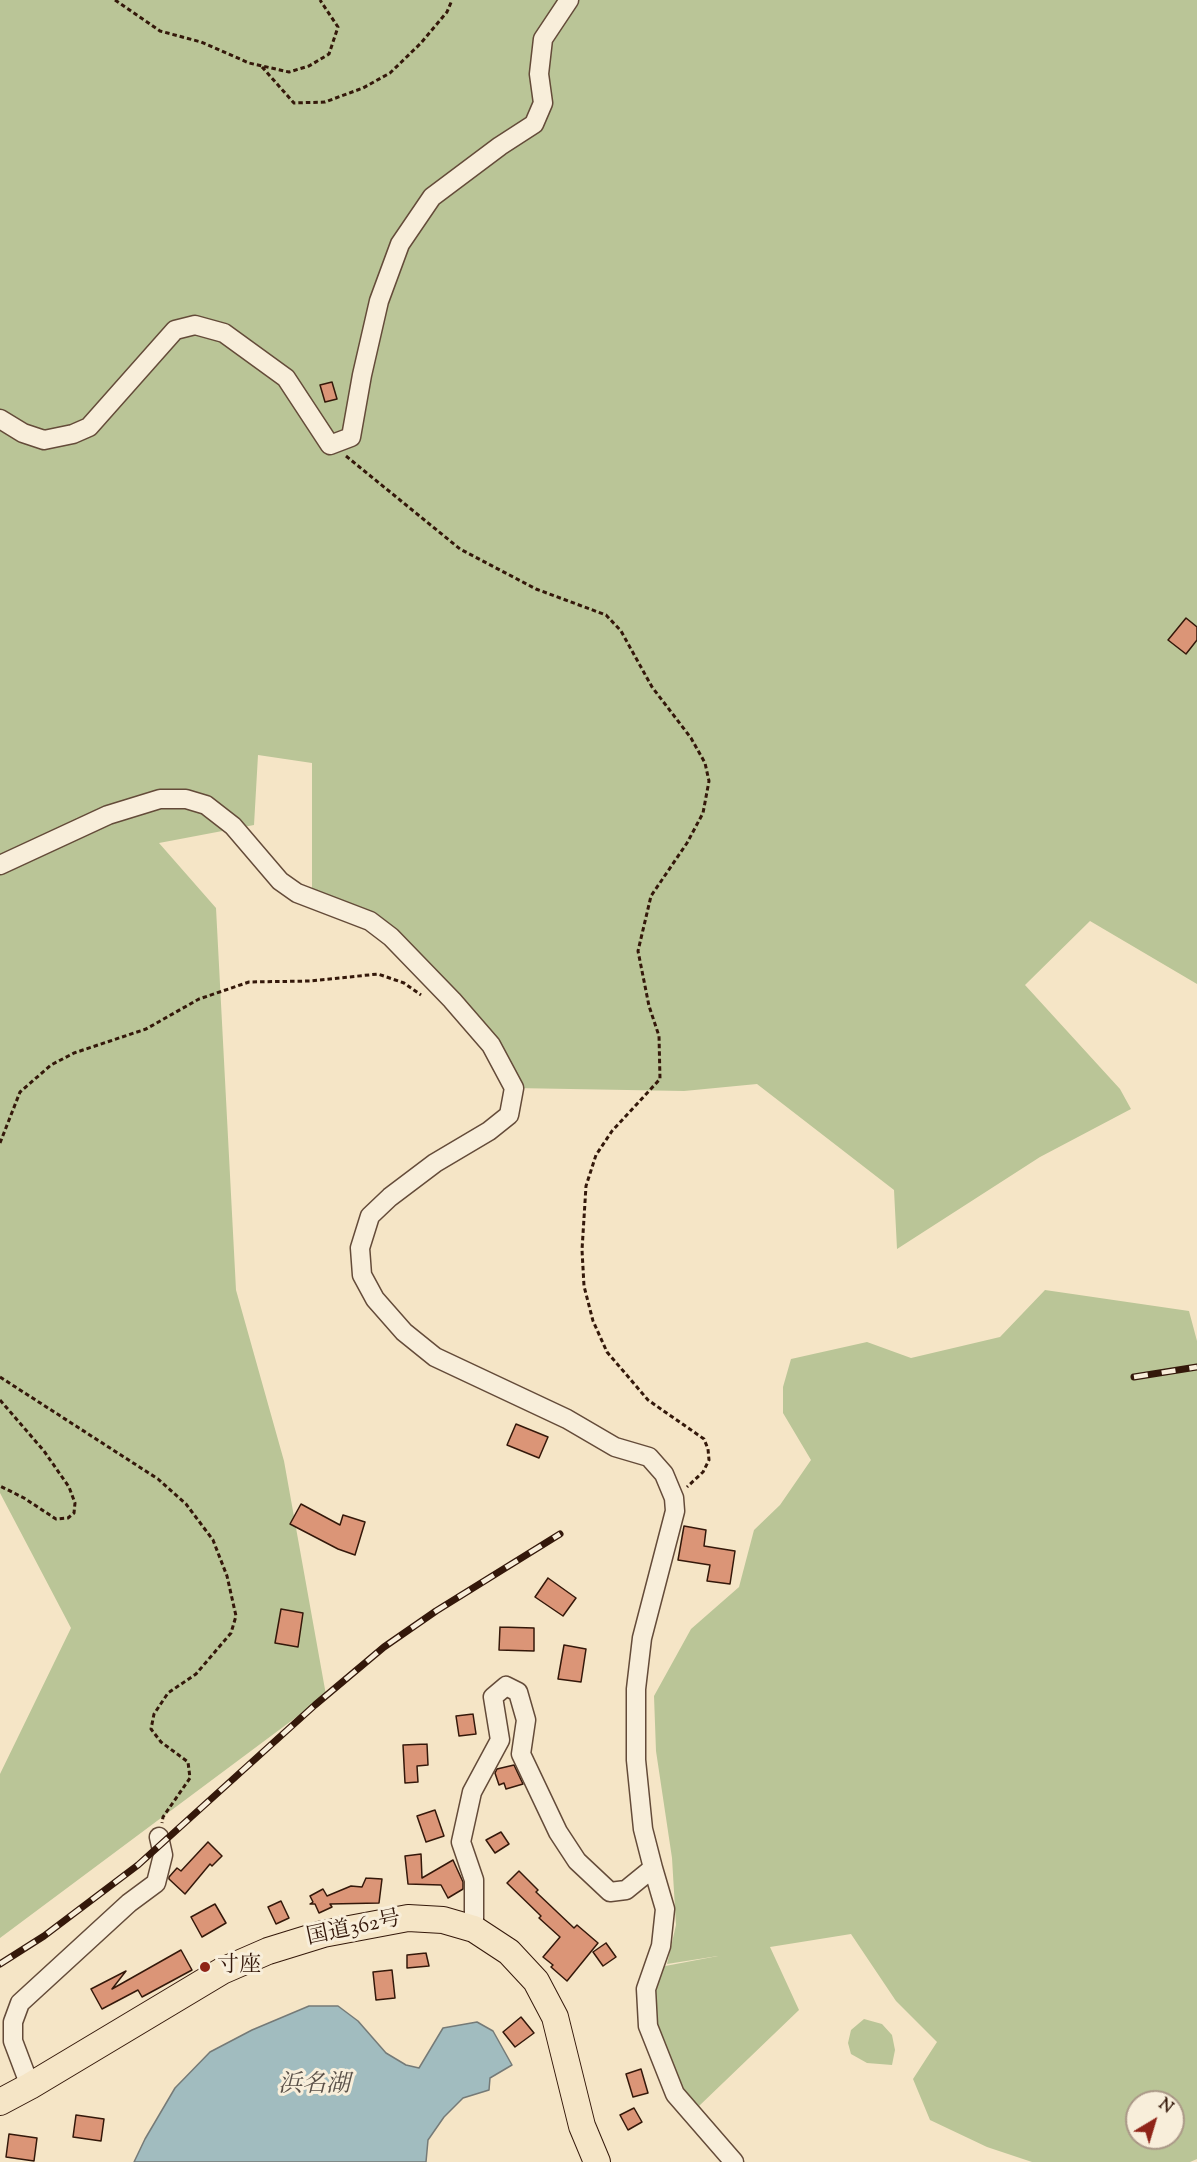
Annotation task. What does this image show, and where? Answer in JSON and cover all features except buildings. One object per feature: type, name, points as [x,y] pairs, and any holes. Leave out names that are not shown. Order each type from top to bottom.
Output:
[{"type":"highway","name":"国道362号","points":[[0,2102],[222,1971],[267,1951],[323,1934],[408,1918],[443,1920],[474,1929],[509,1952],[536,1981],[555,2017],[582,2126],[597,2162]]},
{"type":"street","points":[[0,419],[23,433],[44,440],[73,434],[89,427],[175,330],[195,325],[224,333],[286,378],[330,445],[351,437],[379,301],[400,243],[432,197],[500,146],[534,124],[543,103],[539,74],[543,39],[569,0]]},
{"type":"street","points":[[0,865],[108,815],[160,800],[186,799],[206,805],[233,826],[280,881],[297,894],[370,921],[391,937],[452,1000],[491,1045],[514,1088],[509,1115],[489,1131],[435,1163],[390,1197],[370,1216],[360,1248],[362,1275],[375,1299],[404,1332],[435,1357],[567,1419],[615,1447],[649,1457],[664,1474],[674,1498],[675,1511],[642,1638],[636,1689],[636,1760],[643,1828],[665,1910],[661,1946],[646,1989],[648,2026],[675,2094],[734,2162]]},
{"type":"street","points":[[474,1929],[474,1880],[461,1842],[472,1792],[500,1740],[493,1697],[506,1686],[518,1692],[526,1720],[521,1754],[558,1832],[577,1861],[610,1892],[626,1890],[653,1868]]},
{"type":"street","points":[[30,2086],[13,2041],[13,2022],[20,2003],[129,1903],[156,1883],[163,1855],[159,1837]]},
{"type":"path","points":[[115,0],[160,31],[201,42],[249,63],[289,72],[309,66],[329,54],[338,27],[320,0]]},
{"type":"path","points":[[261,66],[294,103],[325,102],[363,88],[390,73],[434,28],[447,12],[452,0]]},
{"type":"path","points":[[330,445],[364,469],[460,549],[536,589],[606,615],[621,631],[652,687],[691,738],[705,763],[709,782],[703,813],[687,843],[651,896],[638,951],[649,1006],[659,1036],[660,1078],[612,1131],[596,1155],[586,1186],[582,1250],[584,1286],[593,1321],[607,1352],[648,1400],[704,1439],[708,1449],[709,1460],[703,1472],[674,1498]]},
{"type":"path","points":[[0,1143],[20,1092],[51,1065],[74,1053],[146,1029],[200,999],[249,982],[310,981],[378,974],[404,983],[423,997]]},
{"type":"path","points":[[0,1377],[158,1479],[186,1504],[213,1540],[227,1576],[236,1617],[231,1633],[196,1674],[168,1693],[154,1714],[151,1729],[161,1742],[189,1762],[190,1778],[163,1817],[159,1837]]},
{"type":"path","points":[[0,1400],[44,1452],[69,1487],[75,1503],[74,1513],[68,1518],[56,1519],[0,1485]]},
{"type":"green space","points":[[0,0],[1197,0],[1197,984],[1090,921],[1025,985],[1120,1089],[1131,1109],[1040,1157],[897,1249],[894,1190],[757,1084],[684,1091],[514,1088],[480,1026],[370,921],[312,896],[312,763],[258,755],[254,825],[159,843],[216,908],[236,1290],[284,1461],[326,1695],[0,1938],[0,1774],[71,1628],[0,1493]]},
{"type":"green space","points":[[1045,1290],[1189,1311],[1197,1341],[1197,2159],[1190,2162],[1032,2162],[987,2147],[930,2120],[913,2079],[937,2042],[896,2001],[851,1934],[770,1947],[799,2010],[699,2106],[681,2094],[656,2027],[652,1994],[660,1967],[718,1956],[667,1964],[676,1925],[672,1858],[656,1751],[654,1696],[691,1629],[739,1587],[754,1530],[780,1505],[811,1460],[783,1413],[783,1387],[791,1359],[867,1342],[911,1358],[1000,1337]]},
{"type":"green space","points":[[864,2019],[882,2024],[892,2035],[895,2050],[892,2065],[867,2063],[851,2054],[848,2043],[851,2030]]},
{"type":"water","name":"浜名湖","points":[[309,2006],[338,2006],[358,2021],[386,2053],[406,2065],[419,2068],[443,2028],[477,2022],[493,2031],[512,2065],[490,2078],[489,2090],[463,2098],[444,2117],[428,2140],[426,2162],[134,2162],[175,2088],[210,2052],[252,2030]]},
{"type":"railway","points":[[1134,1377],[1197,1367]]},
{"type":"railway","points":[[0,1964],[44,1936],[138,1865],[315,1705],[384,1647],[436,1611],[560,1534]]},
{"type":"place","name":"寸座","points":[[205,1967]]}]
